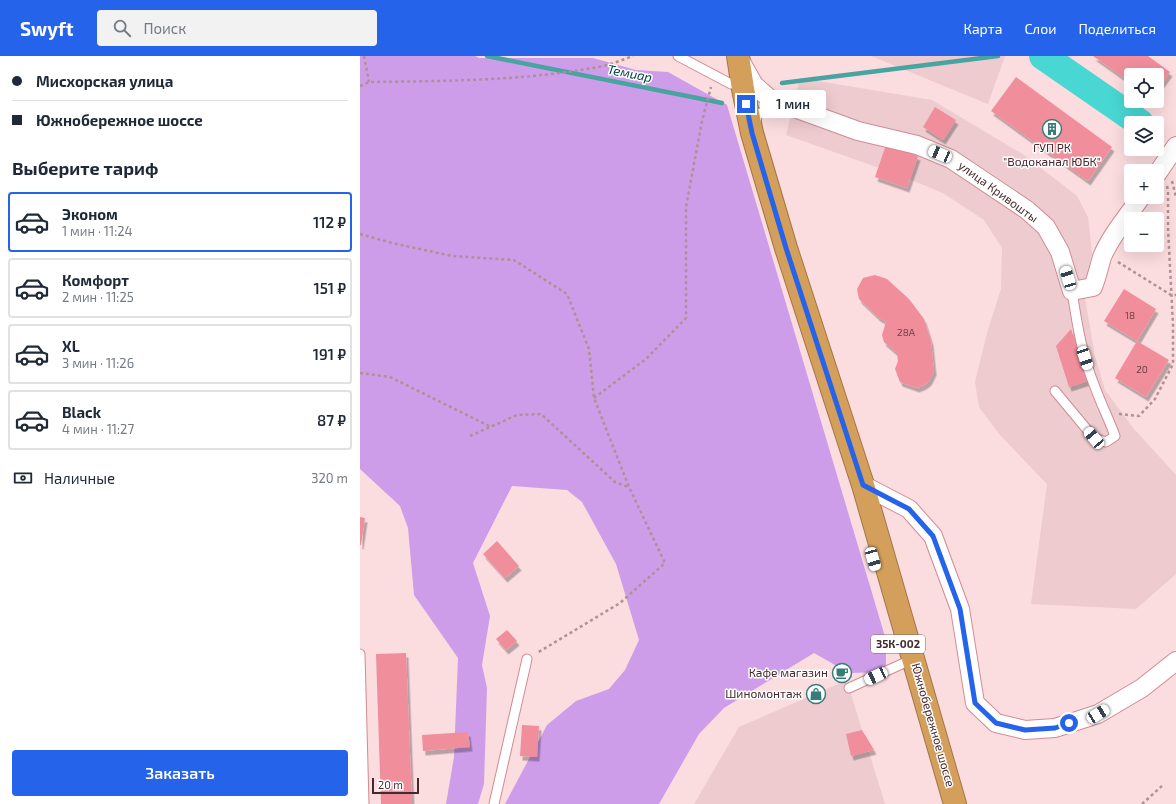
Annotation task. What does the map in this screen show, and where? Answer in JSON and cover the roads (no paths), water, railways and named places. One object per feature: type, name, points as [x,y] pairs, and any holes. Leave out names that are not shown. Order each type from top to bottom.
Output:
[{"type":"highway","name":"Южнобережное шоссе","points":[[734,63],[752,133],[855,487],[904,663],[932,775],[941,804]]},
{"type":"highway","name":"Южнобережное шоссе","points":[[734,63],[732,91],[751,164],[956,804]]},
{"type":"street","name":"улица Кривошты","points":[[734,63],[754,85],[770,99],[858,131],[917,145],[951,159],[1027,210],[1046,227],[1060,252],[1072,291]]},
{"type":"street","points":[[1072,291],[1093,287],[1104,253],[1109,243],[1136,204]]},
{"type":"street","points":[[855,487],[909,509],[933,536],[960,609],[975,703],[996,723],[1025,730],[1055,728],[1098,714],[1142,688],[1176,661]]},
{"type":"lane","points":[[678,56],[734,63]]},
{"type":"lane","points":[[752,133],[758,114],[775,106],[804,111]]},
{"type":"lane","points":[[1055,391],[1094,438],[1106,442],[1115,436],[1085,358],[1078,329],[1072,291]]},
{"type":"lane","points":[[360,654],[364,804]]},
{"type":"lane","points":[[494,804],[527,659]]},
{"type":"lane","points":[[849,688],[904,663]]},
{"type":"waterway","name":"Темиар","points":[[487,56],[722,103]]},
{"type":"waterway","name":"Темиар","points":[[782,83],[998,56]]},
{"type":"waterway","points":[[1043,56],[1130,116]]},
{"type":"place","name":"ГУП РК \"Водоканал ЮБК\"","points":[[1052,129]]},
{"type":"place","name":"Кафе магазин","points":[[842,673]]},
{"type":"place","name":"Шиномонтаж","points":[[816,694]]}]
